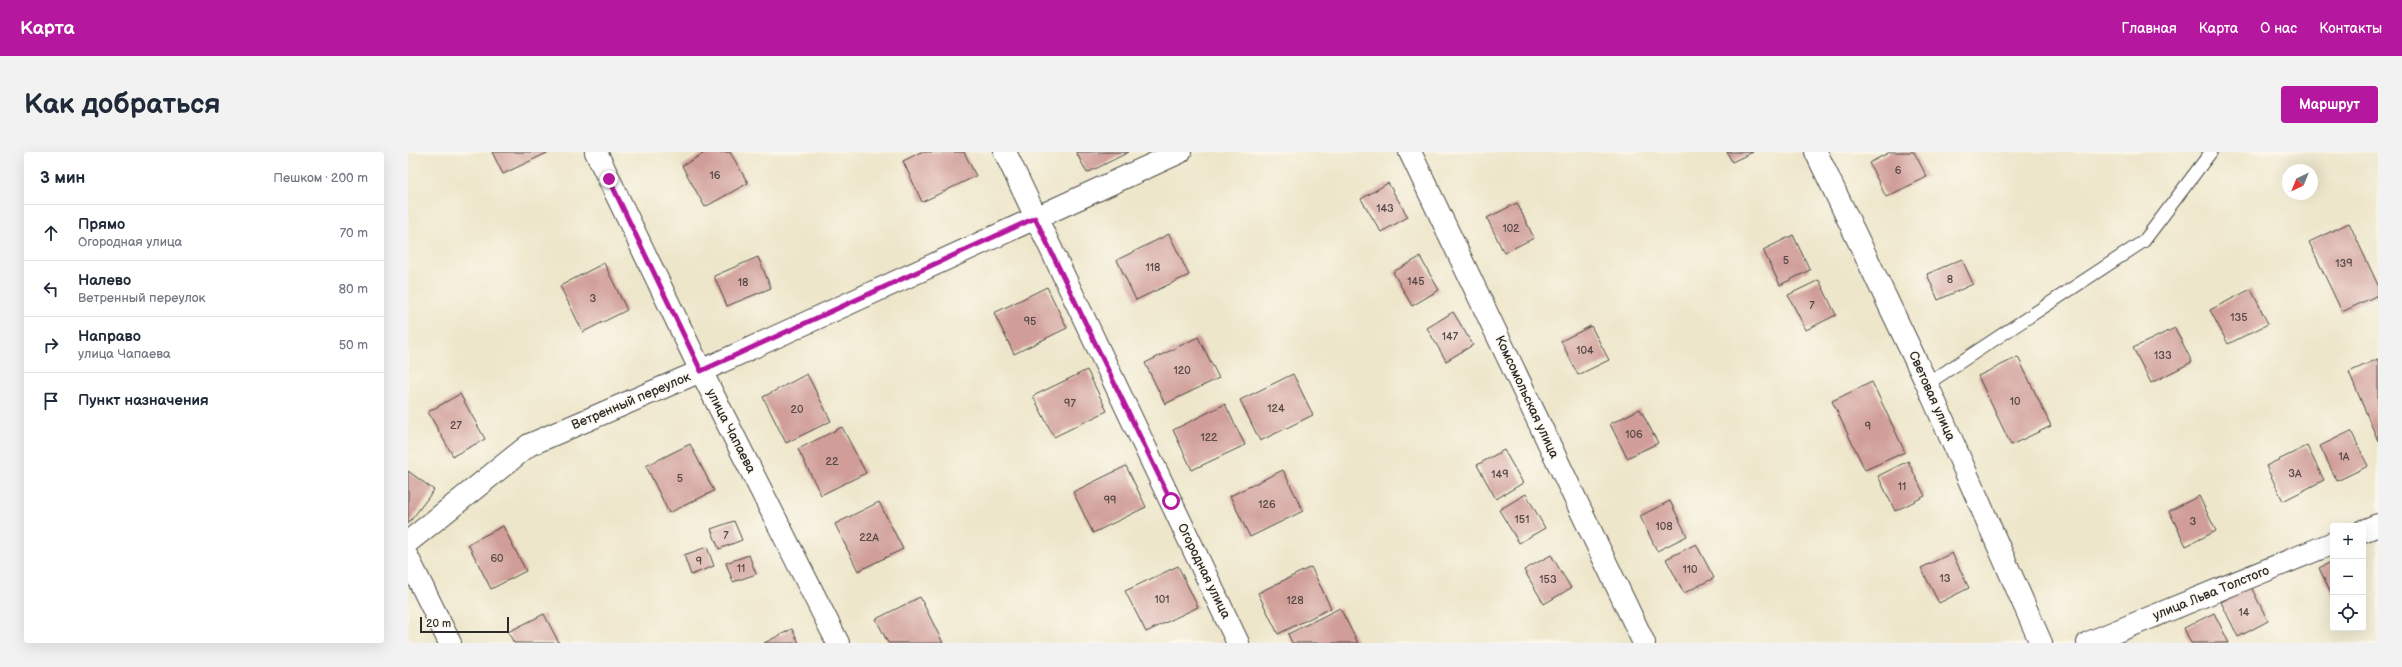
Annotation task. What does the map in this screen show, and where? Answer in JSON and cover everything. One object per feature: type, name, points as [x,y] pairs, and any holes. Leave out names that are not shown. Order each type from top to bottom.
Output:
[{"type":"street","name":"улица Чапаева","points":[[596,152],[701,371],[838,643]]},
{"type":"street","name":"Огородная улица","points":[[1005,152],[1238,643]]},
{"type":"street","name":"Ветренный переулок","points":[[408,542],[529,445],[701,371],[1180,152]]},
{"type":"street","name":"Комсомольская улица","points":[[1410,152],[1644,643]]},
{"type":"street","name":"Световая улица","points":[[1816,152],[1927,384],[2041,643]]},
{"type":"street","points":[[2366,530],[2378,524]]},
{"type":"street","name":"улица Льва Толстого","points":[[2088,643],[2330,544]]},
{"type":"street","points":[[408,558],[450,643]]},
{"type":"lane","points":[[1927,384],[2144,241],[2211,152]]},
{"type":"building","points":[[492,152],[549,152],[503,174]]},
{"type":"building","points":[[706,152],[730,152],[748,183],[705,207],[682,166]]},
{"type":"building","points":[[921,152],[964,152],[976,176],[922,202],[903,161]]},
{"type":"building","points":[[1076,152],[1129,152],[1087,173]]},
{"type":"building","points":[[1727,152],[1753,152],[1732,162]]},
{"type":"building","points":[[1890,152],[1914,152],[1927,177],[1886,197],[1869,163]]},
{"type":"building","points":[[1388,183],[1408,217],[1381,232],[1361,199]]},
{"type":"building","points":[[1517,203],[1534,238],[1504,253],[1487,218]]},
{"type":"building","points":[[2349,223],[2378,285],[2378,295],[2342,312],[2309,242]]},
{"type":"building","points":[[1169,234],[1189,275],[1136,300],[1117,260]]},
{"type":"building","points":[[1793,235],[1810,270],[1780,285],[1763,250]]},
{"type":"building","points":[[758,257],[771,288],[727,306],[714,276]]},
{"type":"building","points":[[1420,257],[1439,290],[1412,306],[1393,272]]},
{"type":"building","points":[[1962,259],[1973,284],[1938,300],[1927,274]]},
{"type":"building","points":[[604,263],[627,310],[583,332],[560,286]]},
{"type":"building","points":[[1819,280],[1836,315],[1806,330],[1788,295]]},
{"type":"building","points":[[1047,287],[1067,328],[1014,354],[994,313]]},
{"type":"building","points":[[2251,289],[2268,324],[2228,344],[2210,310]]},
{"type":"building","points":[[1453,312],[1473,345],[1446,361],[1427,328]]},
{"type":"building","points":[[1591,326],[1609,360],[1578,375],[1561,341]]},
{"type":"building","points":[[2175,328],[2192,362],[2151,383],[2133,348]]},
{"type":"building","points":[[1198,337],[1219,378],[1165,404],[1145,363]]},
{"type":"building","points":[[2018,357],[2051,426],[2011,445],[1978,376]]},
{"type":"building","points":[[2378,359],[2378,441],[2349,372]]},
{"type":"building","points":[[1087,370],[1107,411],[1054,437],[1033,396]]},
{"type":"building","points":[[807,374],[831,421],[786,443],[763,397]]},
{"type":"building","points":[[1293,374],[1313,415],[1260,441],[1240,400]]},
{"type":"building","points":[[1872,382],[1905,452],[1865,470],[1832,401]]},
{"type":"building","points":[[460,394],[485,439],[453,456],[428,412]]},
{"type":"building","points":[[1225,404],[1245,445],[1192,470],[1173,430]]},
{"type":"building","points":[[1640,409],[1658,443],[1627,458],[1610,424]]},
{"type":"building","points":[[842,427],[866,473],[821,495],[798,449]]},
{"type":"building","points":[[2351,431],[2368,466],[2337,481],[2320,446]]},
{"type":"building","points":[[690,444],[714,491],[669,513],[646,466]]},
{"type":"building","points":[[2307,446],[2324,480],[2283,501],[2266,466]]},
{"type":"building","points":[[1504,450],[1523,483],[1496,499],[1477,465]]},
{"type":"building","points":[[1908,461],[1925,496],[1895,511],[1878,476]]},
{"type":"building","points":[[1126,466],[1146,507],[1093,533],[1073,492]]},
{"type":"building","points":[[1283,470],[1303,511],[1250,537],[1230,496]]},
{"type":"building","points":[[408,471],[434,490],[408,524]]},
{"type":"building","points":[[1526,494],[1545,528],[1519,543],[1499,510]]},
{"type":"building","points":[[2199,496],[2216,531],[2186,546],[2169,511]]},
{"type":"building","points":[[1670,501],[1687,536],[1657,551],[1640,516]]},
{"type":"building","points":[[879,502],[903,549],[858,571],[835,524]]},
{"type":"building","points":[[734,521],[742,540],[719,549],[711,529]]},
{"type":"building","points":[[503,526],[526,571],[491,589],[468,544]]},
{"type":"building","points":[[1696,544],[1714,578],[1684,593],[1666,559]]},
{"type":"building","points":[[707,547],[714,566],[691,575],[684,555]]},
{"type":"building","points":[[1952,553],[1969,588],[1939,603],[1921,568]]},
{"type":"building","points":[[749,555],[756,574],[733,582],[726,563]]},
{"type":"building","points":[[1551,555],[1571,588],[1544,604],[1524,570]]},
{"type":"building","points":[[2330,562],[2330,591],[2319,568]]},
{"type":"building","points":[[1178,566],[1198,607],[1146,632],[1125,591]]},
{"type":"building","points":[[1311,567],[1331,608],[1278,634],[1258,593]]},
{"type":"building","points":[[2251,587],[2268,621],[2238,637],[2221,602]]},
{"type":"building","points":[[920,597],[943,643],[888,643],[876,619]]},
{"type":"building","points":[[1340,608],[1358,643],[1292,643],[1288,634]]},
{"type":"building","points":[[2214,613],[2229,643],[2191,643],[2184,628]]},
{"type":"building","points":[[544,614],[559,643],[514,643],[508,632]]},
{"type":"building","points":[[792,629],[799,643],[764,643]]},
{"type":"route","points":[[609,179],[701,371],[1035,218],[1171,501]]}]
